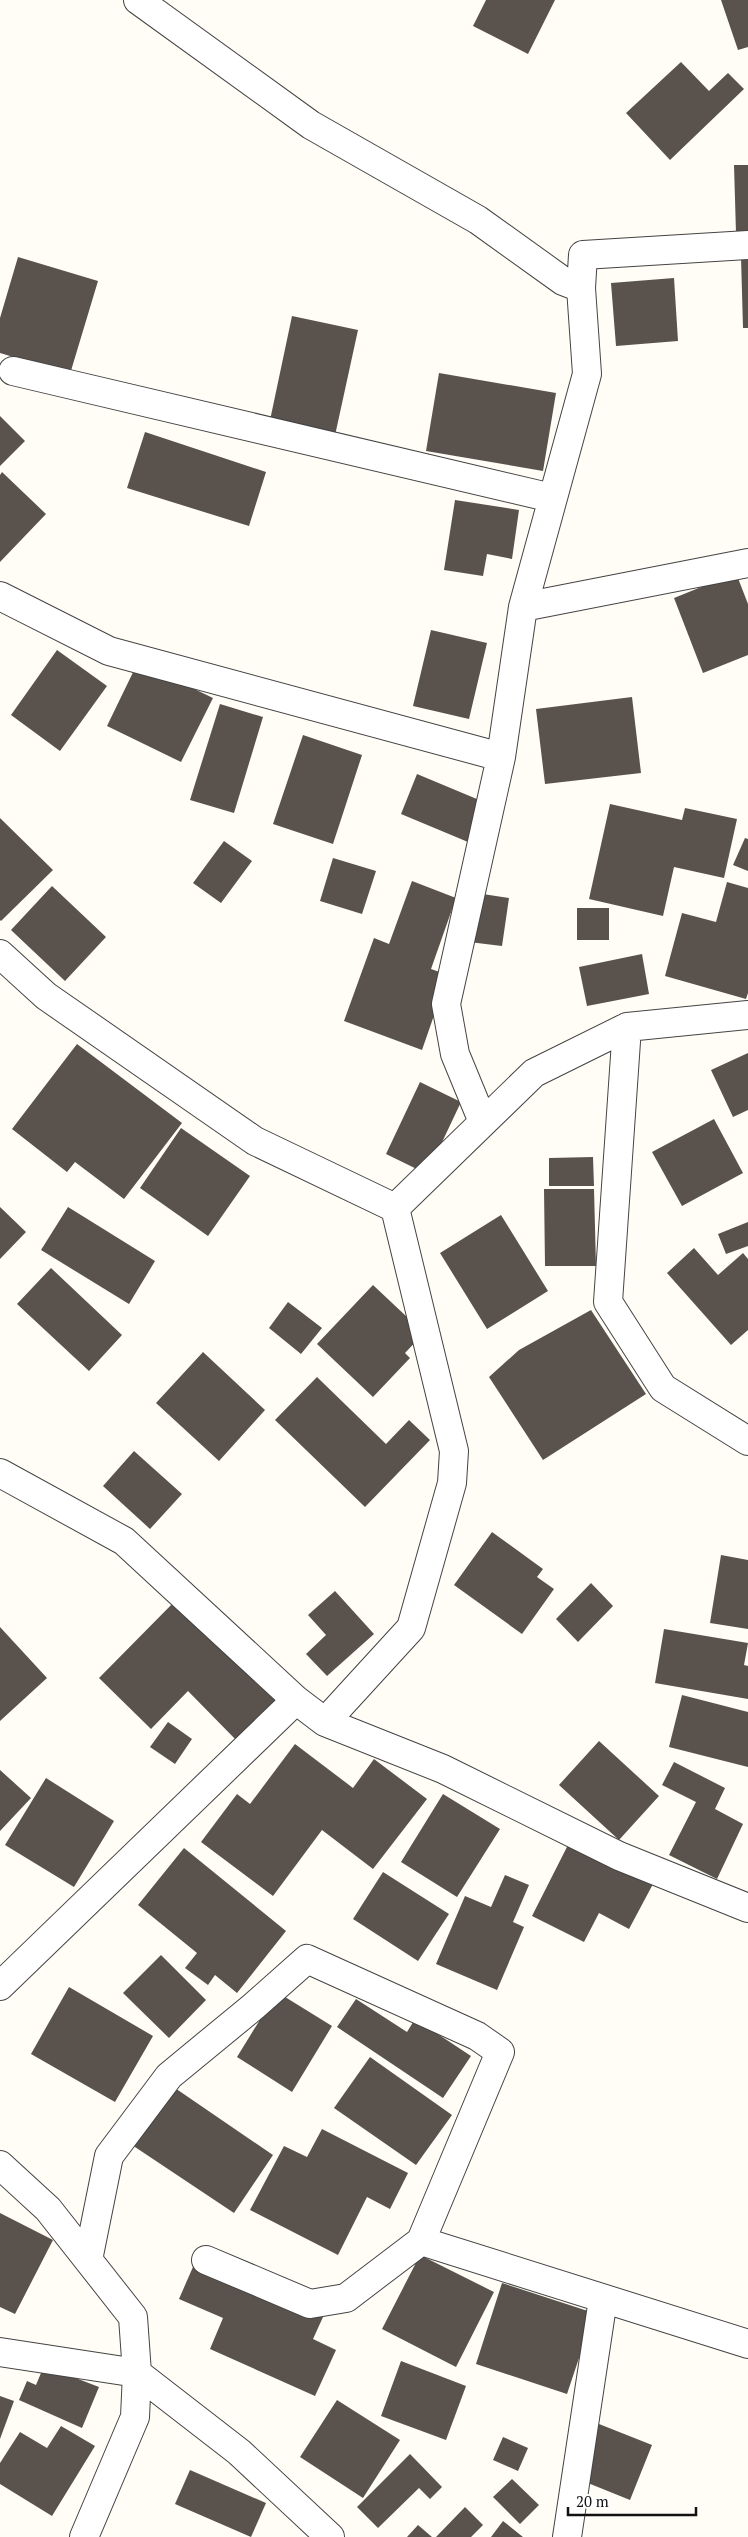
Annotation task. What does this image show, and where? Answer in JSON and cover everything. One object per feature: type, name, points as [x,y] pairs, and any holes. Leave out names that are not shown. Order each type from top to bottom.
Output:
[{"type":"street","points":[[138,0],[311,125],[478,220],[563,281],[582,288]]},
{"type":"street","points":[[483,1122],[455,1054],[446,1004],[501,757],[524,606],[587,374],[582,288],[583,255],[748,245]]},
{"type":"street","points":[[13,371],[552,498]]},
{"type":"street","points":[[524,606],[748,563]]},
{"type":"street","points":[[0,596],[109,651],[501,757]]},
{"type":"street","points":[[0,954],[46,996],[255,1140],[395,1208]]},
{"type":"street","points":[[395,1208],[534,1073],[627,1027],[748,1015]]},
{"type":"street","points":[[627,1027],[608,1302],[663,1388],[748,1441]]},
{"type":"street","points":[[325,1722],[410,1628],[452,1483],[454,1451],[395,1208]]},
{"type":"street","points":[[0,1473],[124,1541],[296,1700],[325,1722],[443,1770],[619,1856],[748,1908]]},
{"type":"street","points":[[0,1986],[296,1700]]},
{"type":"street","points":[[88,2260],[109,2156],[169,2076],[254,2006],[307,1959],[477,2036],[500,2052],[421,2241],[346,2298],[310,2304],[206,2260]]},
{"type":"street","points":[[0,2165],[48,2209],[133,2318],[137,2373],[135,2417],[84,2537]]},
{"type":"street","points":[[421,2241],[748,2344]]},
{"type":"street","points":[[567,2537],[603,2299]]},
{"type":"street","points":[[0,2352],[137,2373],[239,2452],[330,2537]]},
{"type":"building","points":[[486,0],[555,0],[528,54],[473,26]]},
{"type":"building","points":[[721,0],[748,0],[748,47],[738,50]]},
{"type":"building","points":[[681,62],[709,91],[728,73],[744,89],[670,160],[626,113]]},
{"type":"building","points":[[734,165],[748,165],[748,233],[736,233]]},
{"type":"building","points":[[748,256],[748,328],[743,328],[741,257]]},
{"type":"building","points":[[18,257],[98,281],[70,374],[0,353],[0,318]]},
{"type":"building","points":[[674,278],[678,341],[616,346],[611,283]]},
{"type":"building","points":[[292,316],[358,330],[334,440],[269,425]]},
{"type":"building","points":[[439,373],[556,393],[543,471],[426,451]]},
{"type":"building","points":[[0,416],[25,441],[0,466]]},
{"type":"building","points":[[145,432],[266,472],[249,526],[127,488]]},
{"type":"building","points":[[2,472],[46,514],[0,562],[0,475]]},
{"type":"building","points":[[455,500],[519,510],[512,559],[487,554],[483,576],[444,570]]},
{"type":"building","points":[[736,573],[748,604],[748,655],[703,673],[674,598]]},
{"type":"building","points":[[431,630],[487,643],[469,719],[413,706]]},
{"type":"building","points":[[57,650],[107,686],[60,751],[11,715]]},
{"type":"building","points":[[138,662],[213,698],[181,762],[107,726]]},
{"type":"building","points":[[632,697],[641,773],[545,784],[536,709]]},
{"type":"building","points":[[220,704],[263,717],[234,813],[190,800]]},
{"type":"building","points":[[303,735],[362,755],[333,844],[273,824]]},
{"type":"building","points":[[417,774],[484,802],[468,842],[401,814]]},
{"type":"building","points":[[610,804],[682,820],[685,808],[737,819],[724,878],[674,867],[663,916],[589,899]]},
{"type":"building","points":[[0,818],[53,870],[1,921],[0,920]]},
{"type":"building","points":[[745,838],[748,839],[748,871],[733,865]]},
{"type":"building","points":[[224,841],[252,861],[221,903],[193,883]]},
{"type":"building","points":[[333,858],[376,871],[362,914],[320,901]]},
{"type":"building","points":[[412,881],[456,898],[431,969],[448,975],[422,1050],[344,1021],[374,938],[389,944]]},
{"type":"building","points":[[727,882],[748,888],[748,993],[746,999],[665,976],[682,913],[716,922]]},
{"type":"building","points":[[52,886],[106,937],[65,981],[11,930]]},
{"type":"building","points":[[476,893],[509,898],[502,946],[469,942]]},
{"type":"building","points":[[577,908],[609,908],[609,940],[577,940]]},
{"type":"building","points":[[642,954],[649,994],[587,1006],[579,967]]},
{"type":"building","points":[[77,1044],[182,1123],[124,1199],[75,1162],[67,1172],[12,1129]]},
{"type":"building","points":[[748,1053],[748,1110],[733,1117],[711,1070]]},
{"type":"building","points":[[420,1082],[461,1102],[427,1174],[386,1154]]},
{"type":"building","points":[[714,1119],[743,1173],[682,1206],[652,1152]]},
{"type":"building","points":[[181,1128],[250,1176],[208,1236],[140,1188]]},
{"type":"building","points":[[593,1157],[594,1186],[549,1186],[549,1158]]},
{"type":"building","points":[[544,1189],[594,1189],[596,1266],[545,1266]]},
{"type":"building","points":[[0,1207],[26,1232],[0,1259]]},
{"type":"building","points":[[68,1207],[155,1261],[129,1304],[41,1250]]},
{"type":"building","points":[[501,1215],[548,1291],[487,1329],[440,1253]]},
{"type":"building","points":[[748,1222],[748,1246],[726,1254],[718,1234]]},
{"type":"building","points":[[694,1248],[718,1275],[743,1253],[748,1259],[748,1330],[731,1345],[667,1273]]},
{"type":"building","points":[[51,1268],[122,1335],[89,1371],[17,1304]]},
{"type":"building","points":[[373,1285],[424,1333],[405,1353],[410,1358],[373,1397],[317,1344]]},
{"type":"building","points":[[288,1302],[322,1328],[301,1354],[269,1328]]},
{"type":"building","points":[[591,1310],[646,1394],[543,1460],[489,1377],[519,1350]]},
{"type":"building","points":[[203,1352],[265,1410],[219,1461],[156,1403]]},
{"type":"building","points":[[317,1377],[386,1444],[409,1420],[430,1440],[365,1507],[275,1420]]},
{"type":"building","points":[[134,1451],[182,1494],[150,1529],[103,1486]]},
{"type":"building","points":[[492,1532],[543,1569],[537,1577],[554,1589],[522,1634],[454,1585]]},
{"type":"building","points":[[721,1555],[748,1560],[748,1629],[710,1623]]},
{"type":"building","points":[[591,1583],[613,1606],[578,1642],[556,1619]]},
{"type":"building","points":[[335,1591],[374,1634],[327,1676],[306,1654],[326,1635],[308,1615]]},
{"type":"building","points":[[178,1598],[281,1701],[239,1743],[188,1691],[151,1729],[99,1678]]},
{"type":"building","points":[[0,1627],[47,1678],[0,1721]]},
{"type":"building","points":[[664,1629],[748,1643],[744,1665],[748,1666],[748,1699],[655,1683]]},
{"type":"building","points":[[682,1695],[748,1712],[748,1767],[669,1747]]},
{"type":"building","points":[[168,1722],[192,1739],[175,1764],[150,1747]]},
{"type":"building","points":[[599,1741],[659,1796],[619,1840],[559,1785]]},
{"type":"building","points":[[295,1744],[353,1788],[374,1759],[427,1799],[373,1869],[322,1830],[273,1896],[201,1842],[237,1794],[250,1804]]},
{"type":"building","points":[[674,1762],[725,1788],[715,1809],[743,1824],[717,1879],[669,1855],[696,1802],[662,1785]]},
{"type":"building","points":[[0,1770],[31,1798],[0,1831]]},
{"type":"building","points":[[46,1778],[114,1821],[74,1887],[5,1845]]},
{"type":"building","points":[[443,1794],[500,1829],[457,1897],[401,1862]]},
{"type":"building","points":[[570,1841],[653,1884],[629,1929],[599,1913],[584,1942],[532,1916]]},
{"type":"building","points":[[184,1848],[286,1931],[237,1993],[215,1975],[208,1985],[185,1968],[197,1953],[138,1905]]},
{"type":"building","points":[[383,1872],[449,1914],[418,1961],[353,1919]]},
{"type":"building","points":[[505,1875],[529,1885],[513,1922],[524,1927],[497,1990],[436,1964],[465,1896],[491,1907]]},
{"type":"building","points":[[161,1955],[206,2000],[169,2038],[123,1993]]},
{"type":"building","points":[[69,1987],[153,2036],[115,2102],[31,2054]]},
{"type":"building","points":[[277,1992],[332,2026],[292,2092],[237,2057]]},
{"type":"building","points":[[356,1999],[407,2032],[415,2019],[471,2056],[443,2098],[337,2027]]},
{"type":"building","points":[[370,2057],[452,2115],[416,2165],[334,2108]]},
{"type":"building","points":[[172,2086],[273,2155],[234,2213],[132,2145]]},
{"type":"building","points":[[322,2129],[408,2173],[390,2209],[367,2197],[338,2255],[250,2210],[284,2146],[307,2157]]},
{"type":"building","points":[[0,2213],[53,2240],[15,2314],[0,2307]]},
{"type":"building","points":[[420,2255],[494,2292],[456,2367],[382,2329]]},
{"type":"building","points":[[196,2260],[323,2317],[313,2339],[336,2350],[315,2396],[210,2349],[223,2318],[179,2299]]},
{"type":"building","points":[[502,2283],[594,2313],[567,2394],[476,2364]]},
{"type":"building","points":[[46,2361],[73,2377],[99,2387],[82,2428],[19,2400],[27,2381],[36,2385]]},
{"type":"building","points":[[401,2361],[466,2386],[446,2440],[381,2416]]},
{"type":"building","points":[[0,2396],[14,2401],[0,2439]]},
{"type":"building","points":[[337,2400],[400,2440],[363,2498],[300,2457]]},
{"type":"building","points":[[599,2424],[652,2445],[630,2500],[578,2479]]},
{"type":"building","points":[[61,2426],[95,2446],[52,2516],[0,2484],[0,2463],[20,2432],[47,2448]]},
{"type":"building","points":[[503,2437],[528,2448],[518,2471],[493,2460]]},
{"type":"building","points":[[410,2454],[442,2487],[430,2499],[419,2488],[378,2528],[357,2507]]},
{"type":"building","points":[[190,2470],[266,2503],[251,2537],[175,2504]]},
{"type":"building","points":[[512,2479],[539,2505],[520,2524],[493,2497]]},
{"type":"building","points":[[465,2507],[483,2525],[471,2537],[436,2537]]},
{"type":"building","points":[[503,2521],[523,2537],[491,2537]]},
{"type":"building","points":[[418,2525],[432,2537],[407,2537]]}]
